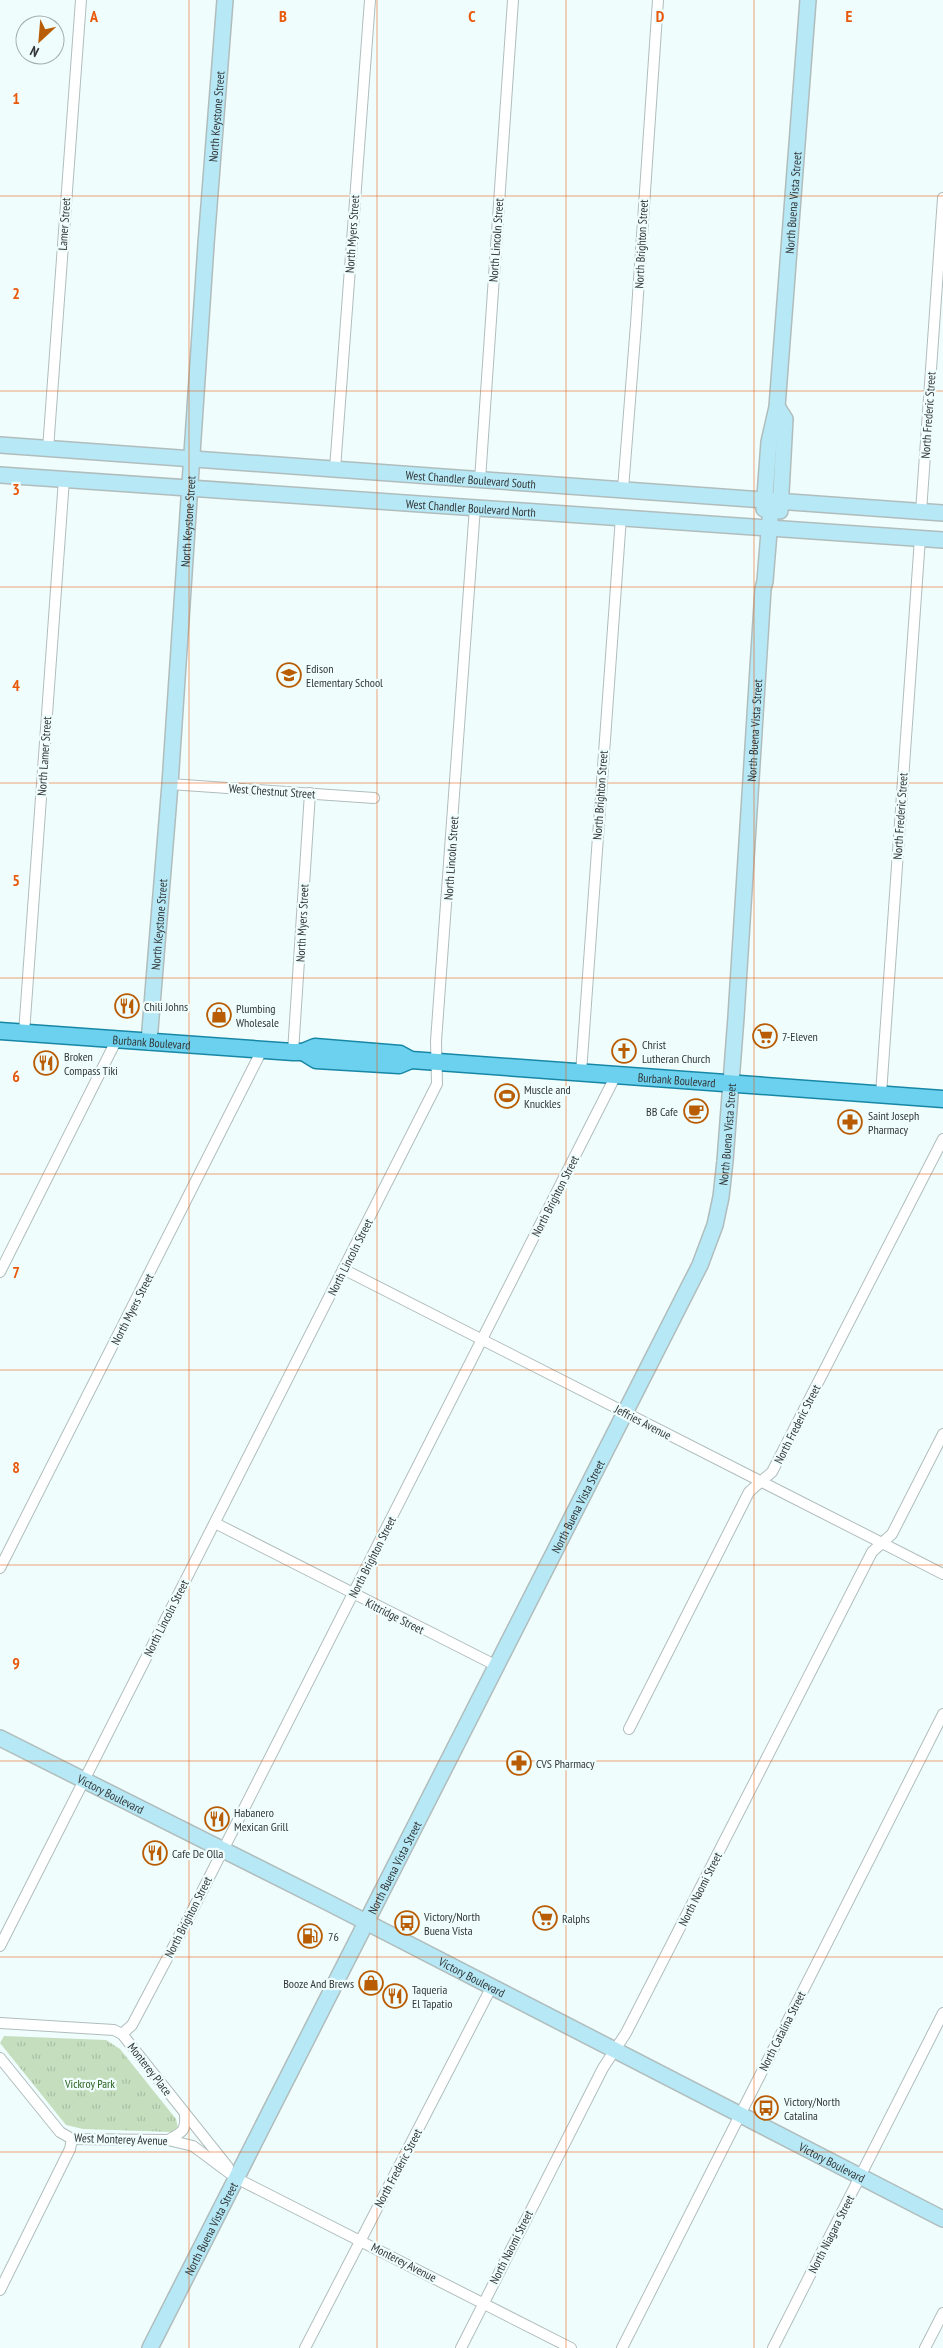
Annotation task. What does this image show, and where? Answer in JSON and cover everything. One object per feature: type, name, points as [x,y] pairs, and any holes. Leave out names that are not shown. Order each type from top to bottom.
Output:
[{"type":"main road","name":"North Keystone Street","points":[[149,1042],[170,784],[225,0]]},
{"type":"main road","name":"North Buena Vista Street","points":[[150,2348],[626,1413],[700,1265],[715,1225],[725,1162],[736,1017],[762,592],[759,584],[770,529],[785,419],[777,412],[808,0]]},
{"type":"main road","name":"West Chandler Boulevard South","points":[[0,445],[943,513]]},
{"type":"main road","name":"West Chandler Boulevard North","points":[[0,475],[943,540]]},
{"type":"main road","name":"Burbank Boulevard","points":[[0,1031],[298,1052],[316,1060],[399,1065],[411,1060],[943,1099]]},
{"type":"main road","name":"Victory Boulevard","points":[[0,1738],[366,1923],[943,2219]]},
{"type":"street","name":"Lamer Street","points":[[48,449],[81,0]]},
{"type":"street","name":"North Myers Street","points":[[335,468],[370,0]]},
{"type":"street","name":"North Lincoln Street","points":[[480,480],[513,0]]},
{"type":"street","name":"North Brighton Street","points":[[623,489],[658,0]]},
{"type":"street","name":"North Frederic Street","points":[[921,512],[943,198]]},
{"type":"street","name":"North Lamer Street","points":[[24,1032],[64,479]]},
{"type":"street","name":"North Lincoln Street","points":[[0,1946],[82,1780],[215,1523],[437,1084],[436,1041],[475,507]]},
{"type":"street","name":"North Brighton Street","points":[[581,1073],[621,517]]},
{"type":"street","name":"North Frederic Street","points":[[880,1094],[920,538]]},
{"type":"street","name":"West Chestnut Street","points":[[170,784],[374,798]]},
{"type":"street","name":"North Myers Street","points":[[298,1052],[310,793]]},
{"type":"street","points":[[0,1272],[117,1039]]},
{"type":"street","name":"North Myers Street","points":[[0,1568],[262,1050]]},
{"type":"street","name":"North Brighton Street","points":[[122,2034],[132,2025],[616,1076]]},
{"type":"street","name":"North Frederic Street","points":[[629,1729],[749,1492],[772,1472],[943,1139]]},
{"type":"street","name":"Jeffries Avenue","points":[[343,1269],[943,1574]]},
{"type":"street","name":"North Naomi Street","points":[[461,2348],[614,2051],[650,1988],[872,1552],[892,1534],[943,1434]]},
{"type":"street","name":"Kittridge Street","points":[[215,1523],[497,1666]]},
{"type":"street","name":"North Catalina Street","points":[[622,2348],[943,1714]]},
{"type":"street","name":"North Frederic Street","points":[[306,2348],[491,1988]]},
{"type":"street","name":"North Niagara Street","points":[[773,2348],[943,2013]]},
{"type":"street","name":"Monterey Place","points":[[2,2025],[114,2030],[122,2034],[236,2178]]},
{"type":"street","name":"West Monterey Avenue","points":[[0,2058],[60,2132],[72,2139],[168,2140],[193,2146],[236,2178]]},
{"type":"street","points":[[168,2140],[182,2132],[186,2126],[185,2114]]},
{"type":"street","points":[[0,2290],[70,2149],[72,2139]]},
{"type":"street","name":"Monterey Avenue","points":[[236,2178],[571,2348]]},
{"type":"street","points":[[925,2348],[943,2313]]},
{"type":"green space","name":"Vickroy Park","points":[[4,2036],[106,2040],[120,2049],[176,2119],[178,2128],[172,2132],[83,2129],[66,2125],[0,2043]]},
{"type":"place","name":"Edison Elementary School","points":[[289,675]]},
{"type":"place","name":"Chili Johns","points":[[127,1006]]},
{"type":"place","name":"Plumbing Wholesale","points":[[219,1015]]},
{"type":"place","name":"7-Eleven","points":[[765,1036]]},
{"type":"place","name":"Christ Lutheran Church","points":[[624,1051]]},
{"type":"place","name":"Broken Compass Tiki","points":[[46,1063]]},
{"type":"place","name":"Muscle and Knuckles","points":[[507,1096]]},
{"type":"place","name":"BB Cafe","points":[[696,1111]]},
{"type":"place","name":"Saint Joseph Pharmacy","points":[[850,1122]]},
{"type":"place","name":"CVS Pharmacy","points":[[519,1763]]},
{"type":"place","name":"Habanero Mexican Grill","points":[[217,1819]]},
{"type":"place","name":"Cafe De Olla","points":[[155,1853]]},
{"type":"place","name":"Ralphs","points":[[545,1918]]},
{"type":"place","name":"Victory/North Buena Vista","points":[[407,1923]]},
{"type":"place","name":"76","points":[[310,1936]]},
{"type":"place","name":"Booze And Brews","points":[[371,1983]]},
{"type":"place","name":"Taqueria El Tapatio","points":[[395,1996]]},
{"type":"place","name":"Victory/North Catalina","points":[[766,2108]]}]
